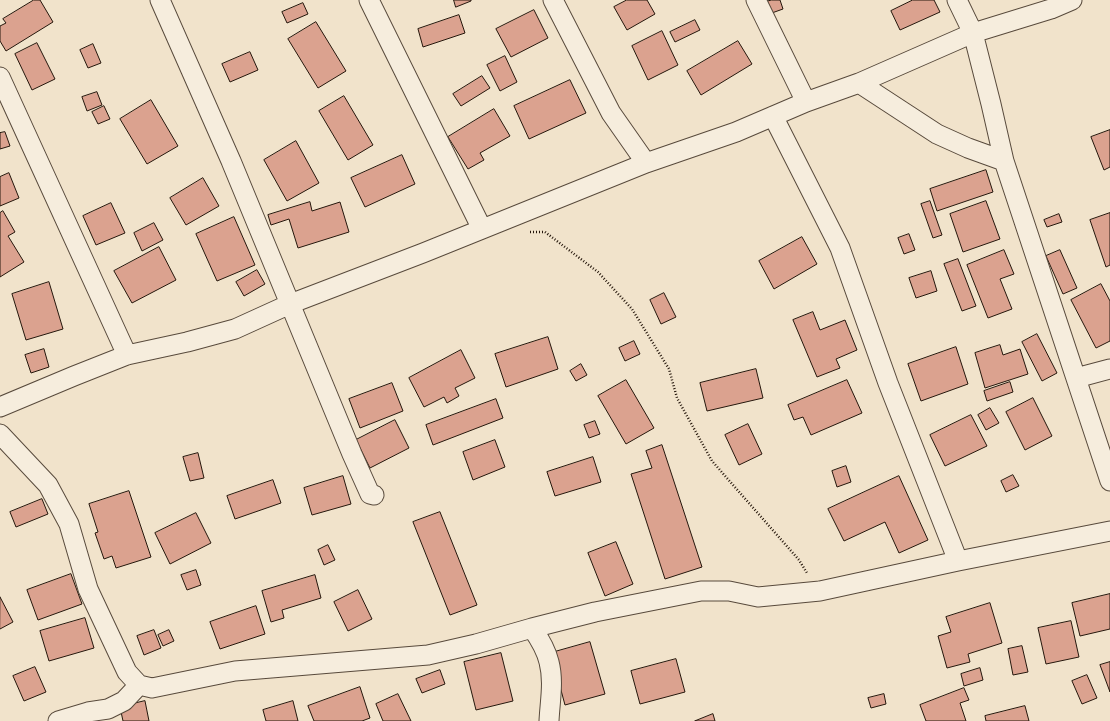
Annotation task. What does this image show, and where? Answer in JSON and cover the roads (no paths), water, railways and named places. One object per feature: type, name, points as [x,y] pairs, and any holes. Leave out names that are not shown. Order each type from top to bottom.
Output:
[{"type":"street","points":[[160,0],[230,161],[352,454],[370,494],[374,495]]},
{"type":"street","points":[[369,0],[482,229]]},
{"type":"street","points":[[553,0],[611,113],[646,163]]},
{"type":"street","points":[[756,0],[806,102]]},
{"type":"street","points":[[957,0],[973,33],[992,104],[1004,161],[1110,481]]},
{"type":"street","points":[[0,407],[127,355],[187,342],[235,329],[290,304],[646,163],[736,132],[806,102],[859,82],[973,33],[1051,9],[1072,0]]},
{"type":"street","points":[[0,77],[127,355]]},
{"type":"street","points":[[859,82],[937,134],[968,148],[1004,161]]},
{"type":"street","points":[[773,116],[840,248],[888,383],[958,561]]},
{"type":"street","points":[[1076,378],[1110,369]]},
{"type":"street","points":[[0,434],[48,485],[69,524],[88,589],[126,672],[139,685],[152,688],[235,671],[428,655],[476,644],[595,612],[701,591],[729,591],[758,597],[820,591],[958,561],[1110,531]]},
{"type":"street","points":[[532,628],[541,642],[549,661],[552,682],[549,721]]},
{"type":"street","points":[[58,721],[88,712],[108,709],[124,701],[139,685]]}]
